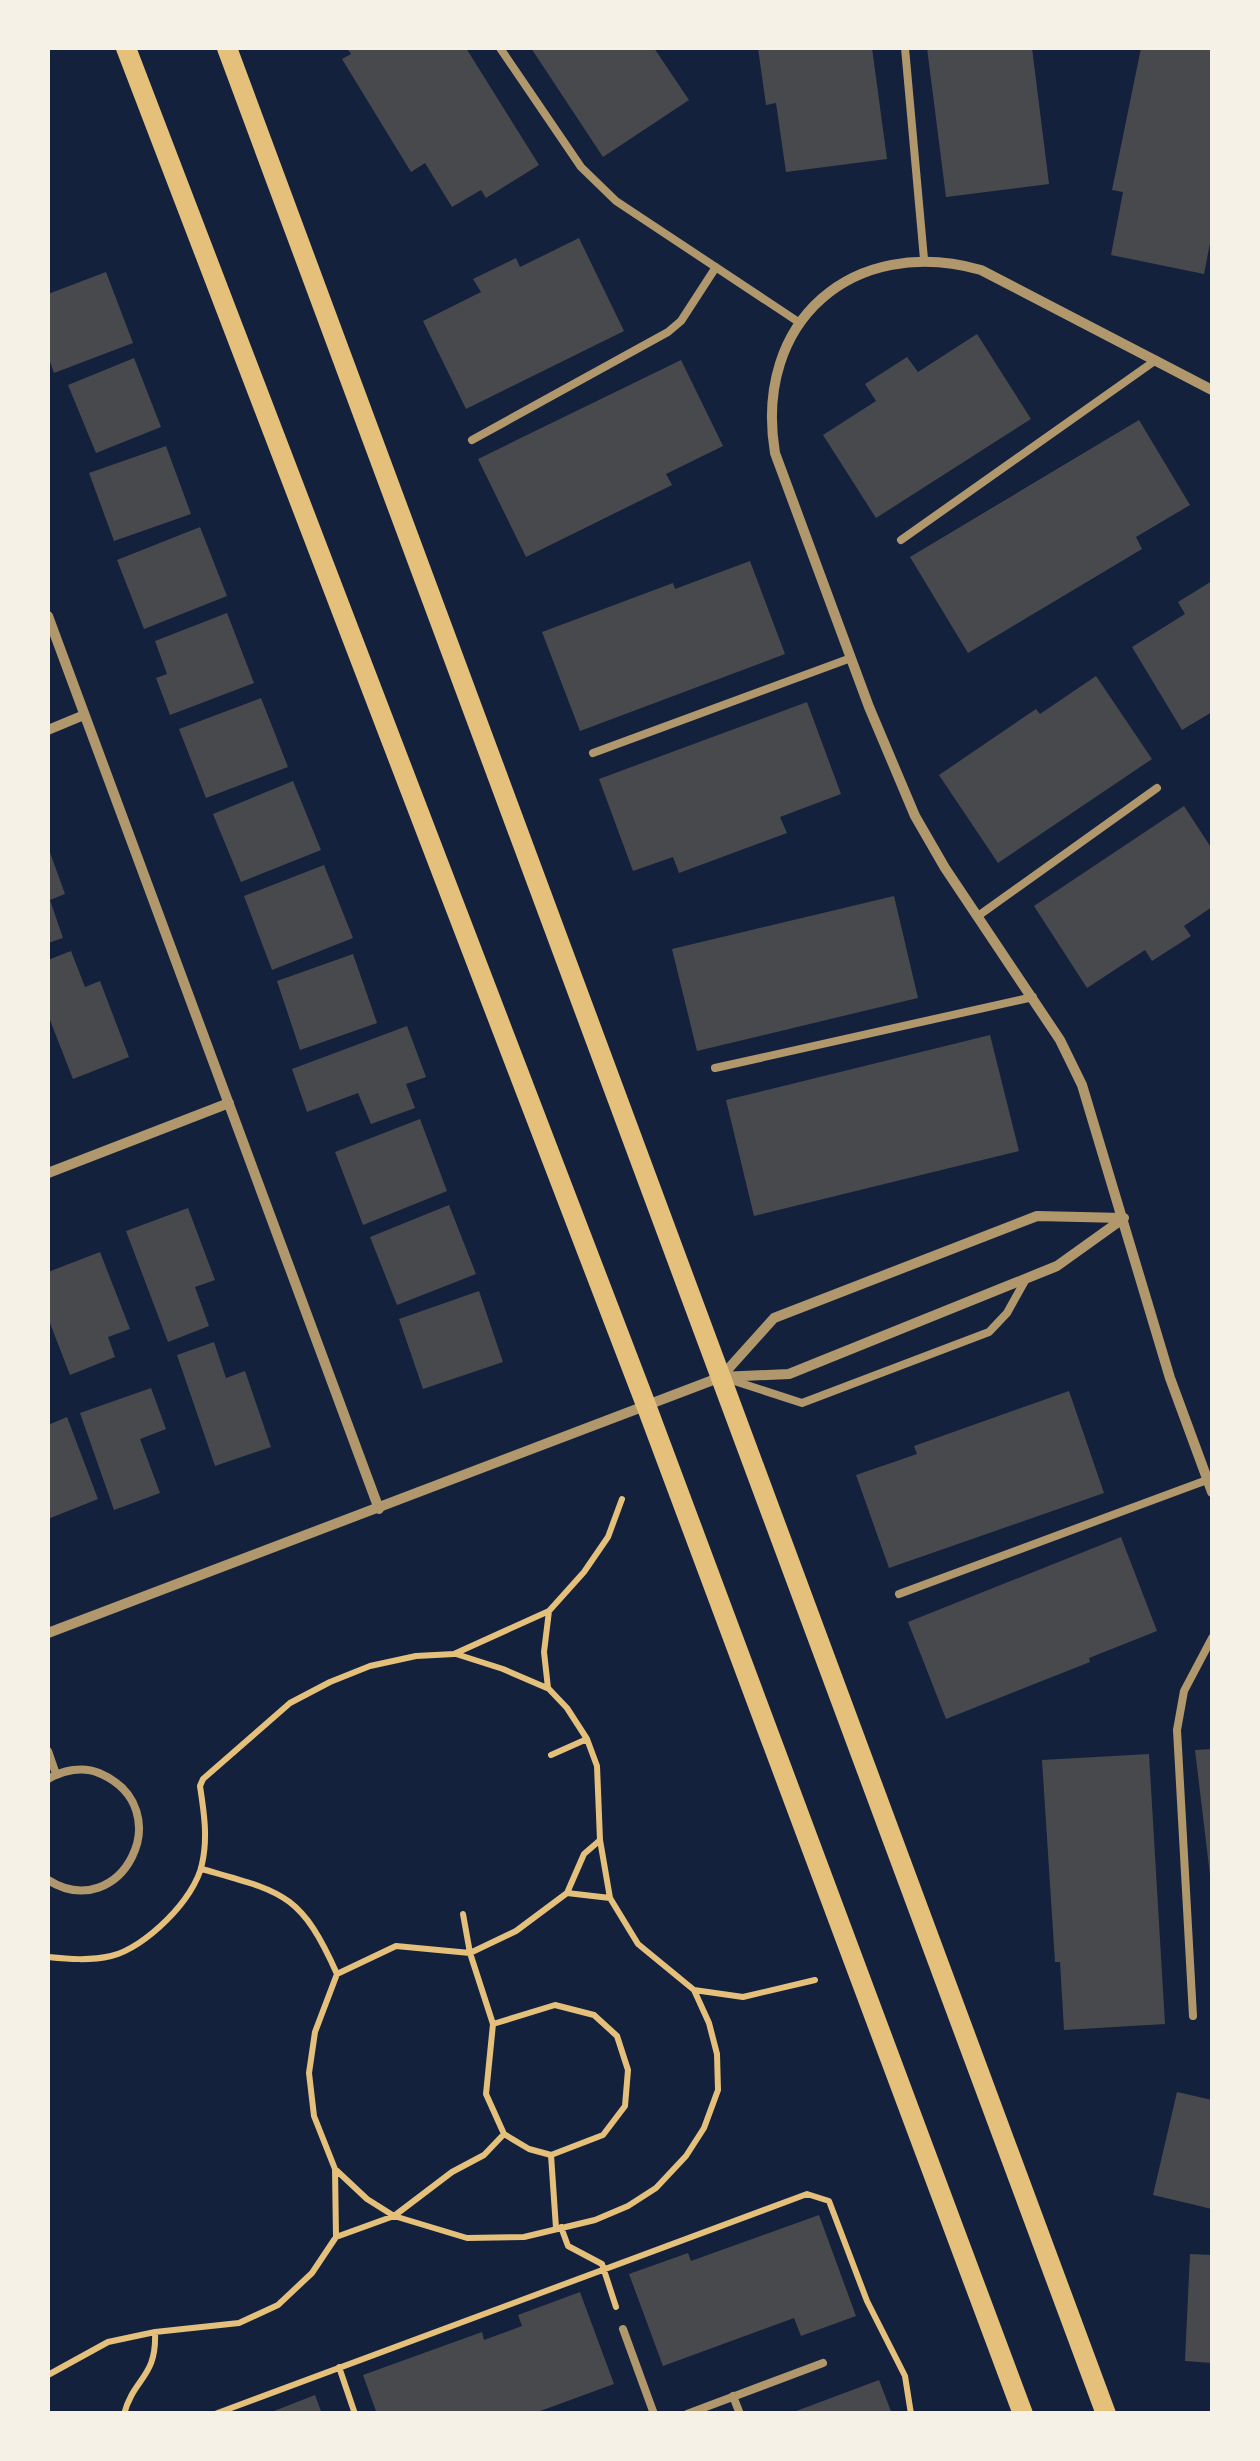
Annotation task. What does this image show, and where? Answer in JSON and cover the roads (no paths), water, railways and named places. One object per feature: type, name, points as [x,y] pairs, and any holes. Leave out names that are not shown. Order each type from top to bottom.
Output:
[{"type":"main road","points":[[126,48],[646,1405],[1023,2414]]},
{"type":"main road","points":[[226,48],[1106,2414]]},
{"type":"street","points":[[1212,390],[981,270],[953,262],[924,260],[867,270],[819,302],[800,322],[786,346],[770,399],[770,426],[784,480],[890,763],[915,816],[1060,1040],[1082,1086],[1170,1378],[1212,1492]]},
{"type":"street","points":[[48,616],[379,1508]]},
{"type":"street","points":[[48,730],[84,716]]},
{"type":"street","points":[[48,1173],[229,1103]]},
{"type":"street","points":[[721,1377],[774,1318],[1038,1216],[1124,1218]]},
{"type":"street","points":[[48,1633],[721,1377],[789,1374],[1057,1266],[1124,1218]]},
{"type":"lane","points":[[500,48],[592,180],[800,322]]},
{"type":"lane","points":[[904,48],[924,260]]},
{"type":"lane","points":[[472,440],[676,327],[716,267]]},
{"type":"lane","points":[[901,540],[1156,360]]},
{"type":"lane","points":[[593,753],[851,658]]},
{"type":"lane","points":[[978,916],[1158,788]]},
{"type":"lane","points":[[715,1068],[1033,998]]},
{"type":"lane","points":[[721,1377],[802,1402],[989,1332],[1008,1313],[1026,1279]]},
{"type":"lane","points":[[899,1594],[1207,1480]]},
{"type":"lane","points":[[1193,2016],[1177,1730],[1184,1691],[1212,1638]]},
{"type":"lane","points":[[48,1751],[52,1777],[74,1769],[94,1770],[112,1779],[136,1809],[140,1828],[129,1865],[116,1879],[97,1888],[77,1890],[48,1880]]},
{"type":"lane","points":[[623,2329],[654,2414]]},
{"type":"lane","points":[[687,2414],[824,2364]]},
{"type":"lane","points":[[734,2396],[740,2414]]}]
